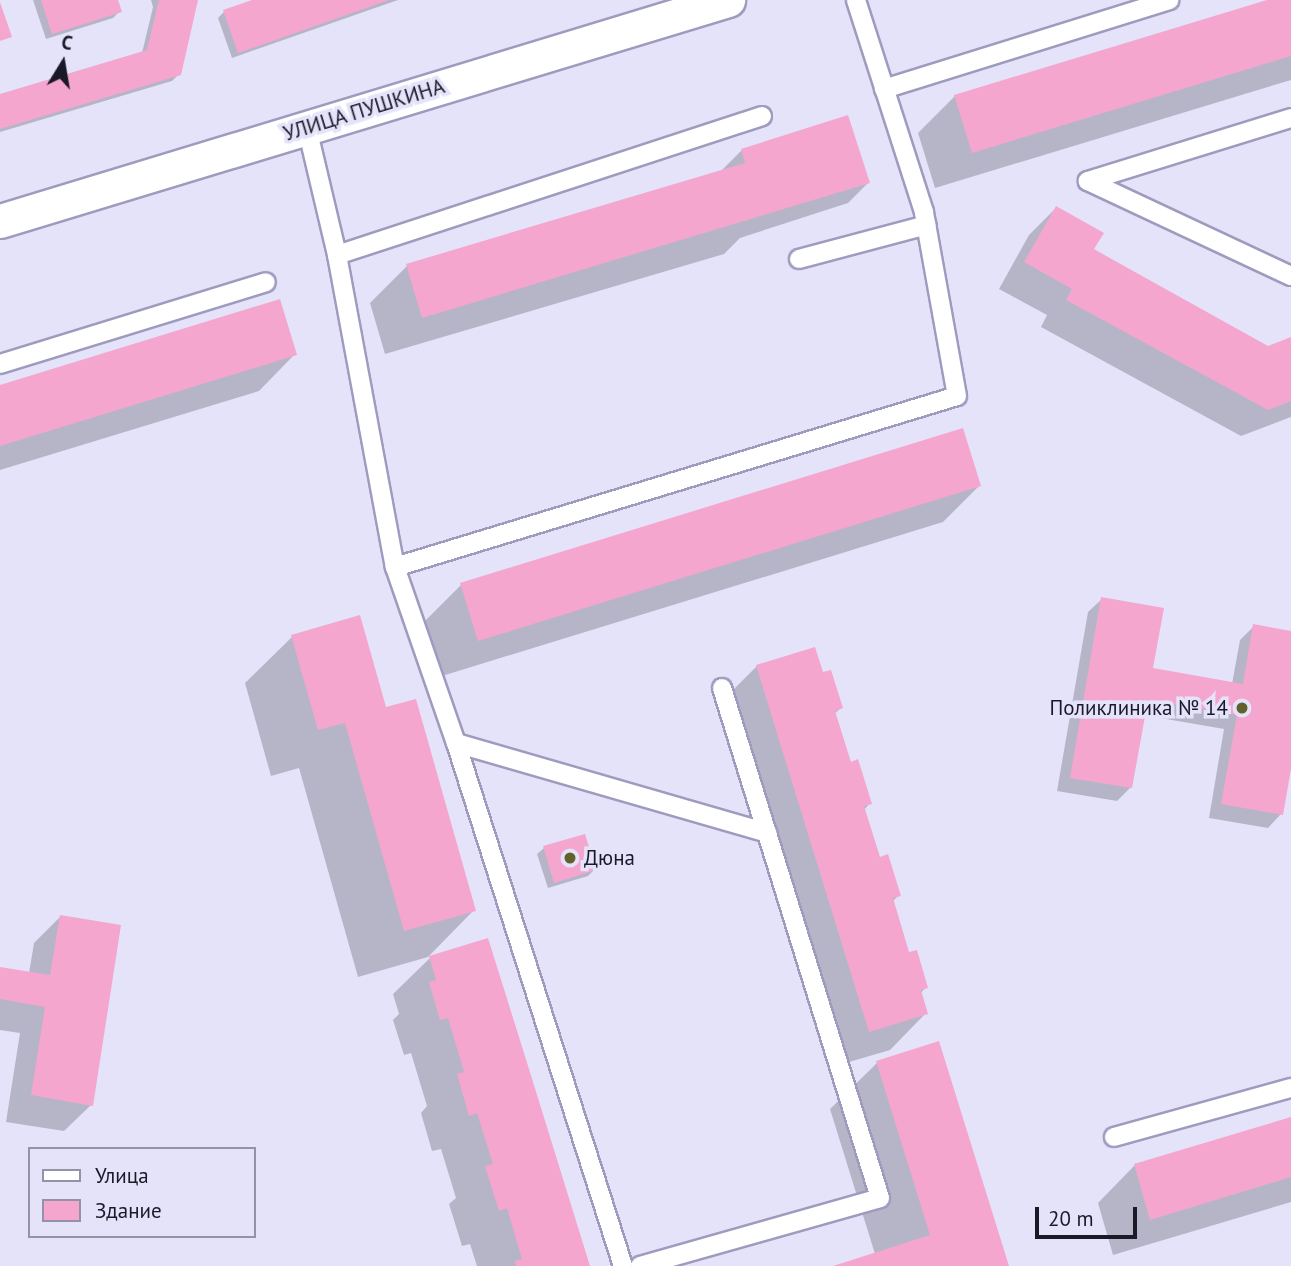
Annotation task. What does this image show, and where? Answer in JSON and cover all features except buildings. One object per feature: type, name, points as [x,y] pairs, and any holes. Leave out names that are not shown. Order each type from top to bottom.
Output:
[{"type":"street","name":"УЛИЦА ПУШКИНА","points":[[0,221],[728,0]]},
{"type":"lane","points":[[395,567],[957,397],[927,225],[856,0]]},
{"type":"lane","points":[[884,89],[1169,0]]},
{"type":"lane","points":[[337,255],[762,116]]},
{"type":"lane","points":[[1291,118],[1088,181],[1291,276]]},
{"type":"lane","points":[[307,128],[337,255],[395,567],[456,743],[623,1266]]},
{"type":"lane","points":[[799,259],[927,225]]},
{"type":"lane","points":[[0,364],[266,282]]},
{"type":"lane","points":[[640,1266],[880,1198],[722,688]]},
{"type":"lane","points":[[456,743],[767,833]]},
{"type":"lane","points":[[1114,1137],[1291,1088]]},
{"type":"place","name":"Поликлиника № 14","points":[[1242,708]]},
{"type":"place","name":"Дюна","points":[[570,858]]}]
